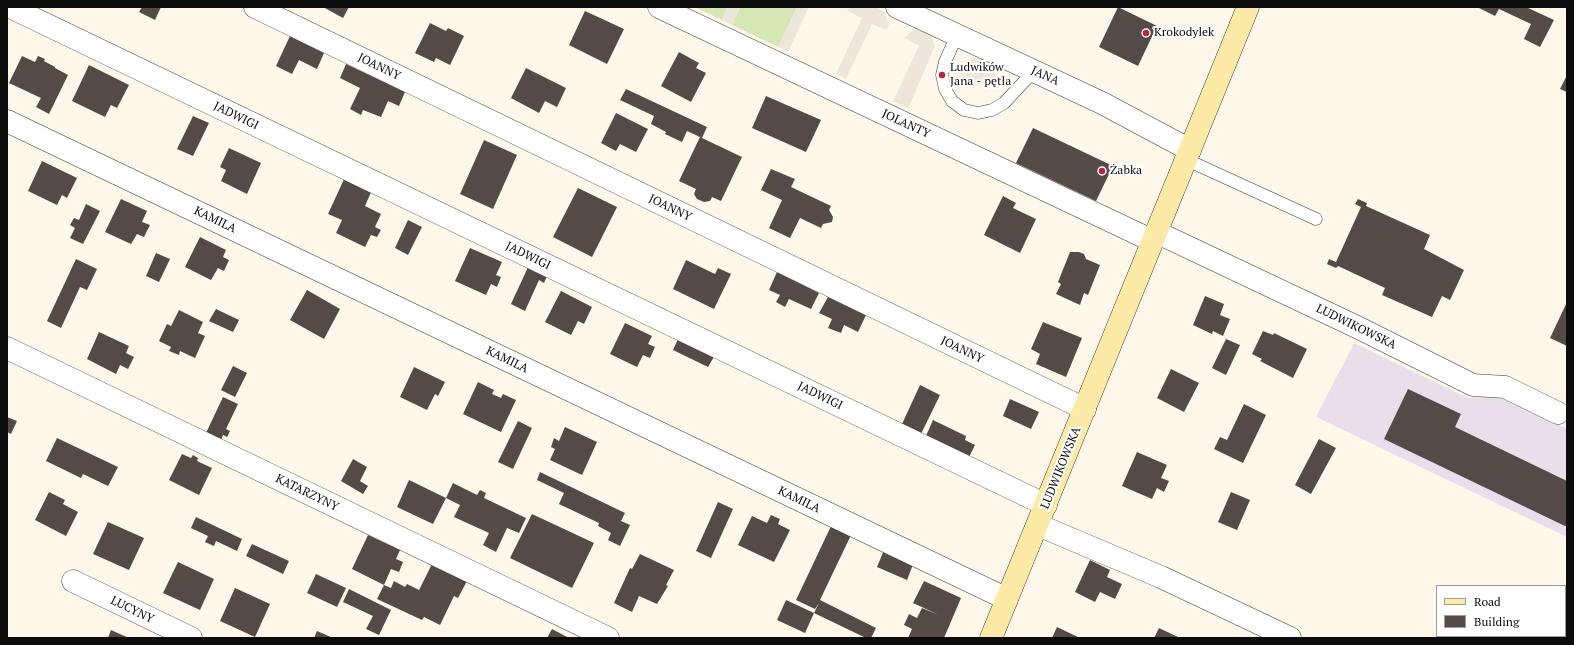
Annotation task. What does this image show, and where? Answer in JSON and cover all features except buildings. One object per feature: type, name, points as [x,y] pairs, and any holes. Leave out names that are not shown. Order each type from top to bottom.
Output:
[{"type":"street","name":"JADWIGI","points":[[10,7],[1046,505]]},
{"type":"street","name":"JOANNY","points":[[255,7],[1085,409]]},
{"type":"street","name":"JOLANTY","points":[[659,7],[1155,236]]},
{"type":"street","name":"LUDWIKOWSKA","points":[[991,638],[1248,7]]},
{"type":"street","name":"JANA","points":[[900,8],[1102,103],[1188,155]]},
{"type":"street","name":"KAMILA","points":[[7,121],[1007,599]]},
{"type":"street","name":"LUDWIKOWSKA","points":[[1155,236],[1359,328],[1473,385],[1505,387],[1558,413]]},
{"type":"street","name":"KATARZYNY","points":[[7,348],[608,638]]},
{"type":"street","points":[[1038,525],[1161,576],[1290,638]]},
{"type":"street","name":"LUCYNY","points":[[73,581],[191,638]]},
{"type":"lane","points":[[957,35],[945,62],[942,75],[945,89],[952,101],[964,110],[978,113],[992,110],[1004,103],[1034,71]]},
{"type":"lane","points":[[1188,155],[1316,219]]},
{"type":"shaded area","points":[[728,7],[740,7],[732,25],[722,20]]},
{"type":"shaded area","points":[[797,7],[809,7],[788,52],[778,47]]},
{"type":"shaded area","points":[[850,7],[876,7],[884,12],[889,24],[887,30],[872,24],[846,79],[836,74],[862,18],[847,11]]},
{"type":"shaded area","points":[[920,29],[931,34],[935,46],[908,109],[893,101],[919,46],[904,38],[913,30]]},
{"type":"shaded area","points":[[971,58],[984,59],[990,63],[995,76],[989,88],[959,74],[961,68]]},
{"type":"shaded area","points":[[1354,343],[1468,398],[1499,396],[1567,429],[1567,537],[1316,417]]},
{"type":"green space","points":[[695,7],[728,7],[722,20]]},
{"type":"green space","points":[[740,7],[797,7],[778,47],[732,25]]},
{"type":"place","name":"Krokodylek","points":[[1146,33]]},
{"type":"place","name":"Ludwików Jana - pętla","points":[[942,75]]},
{"type":"place","name":"Żabka","points":[[1102,171]]}]
